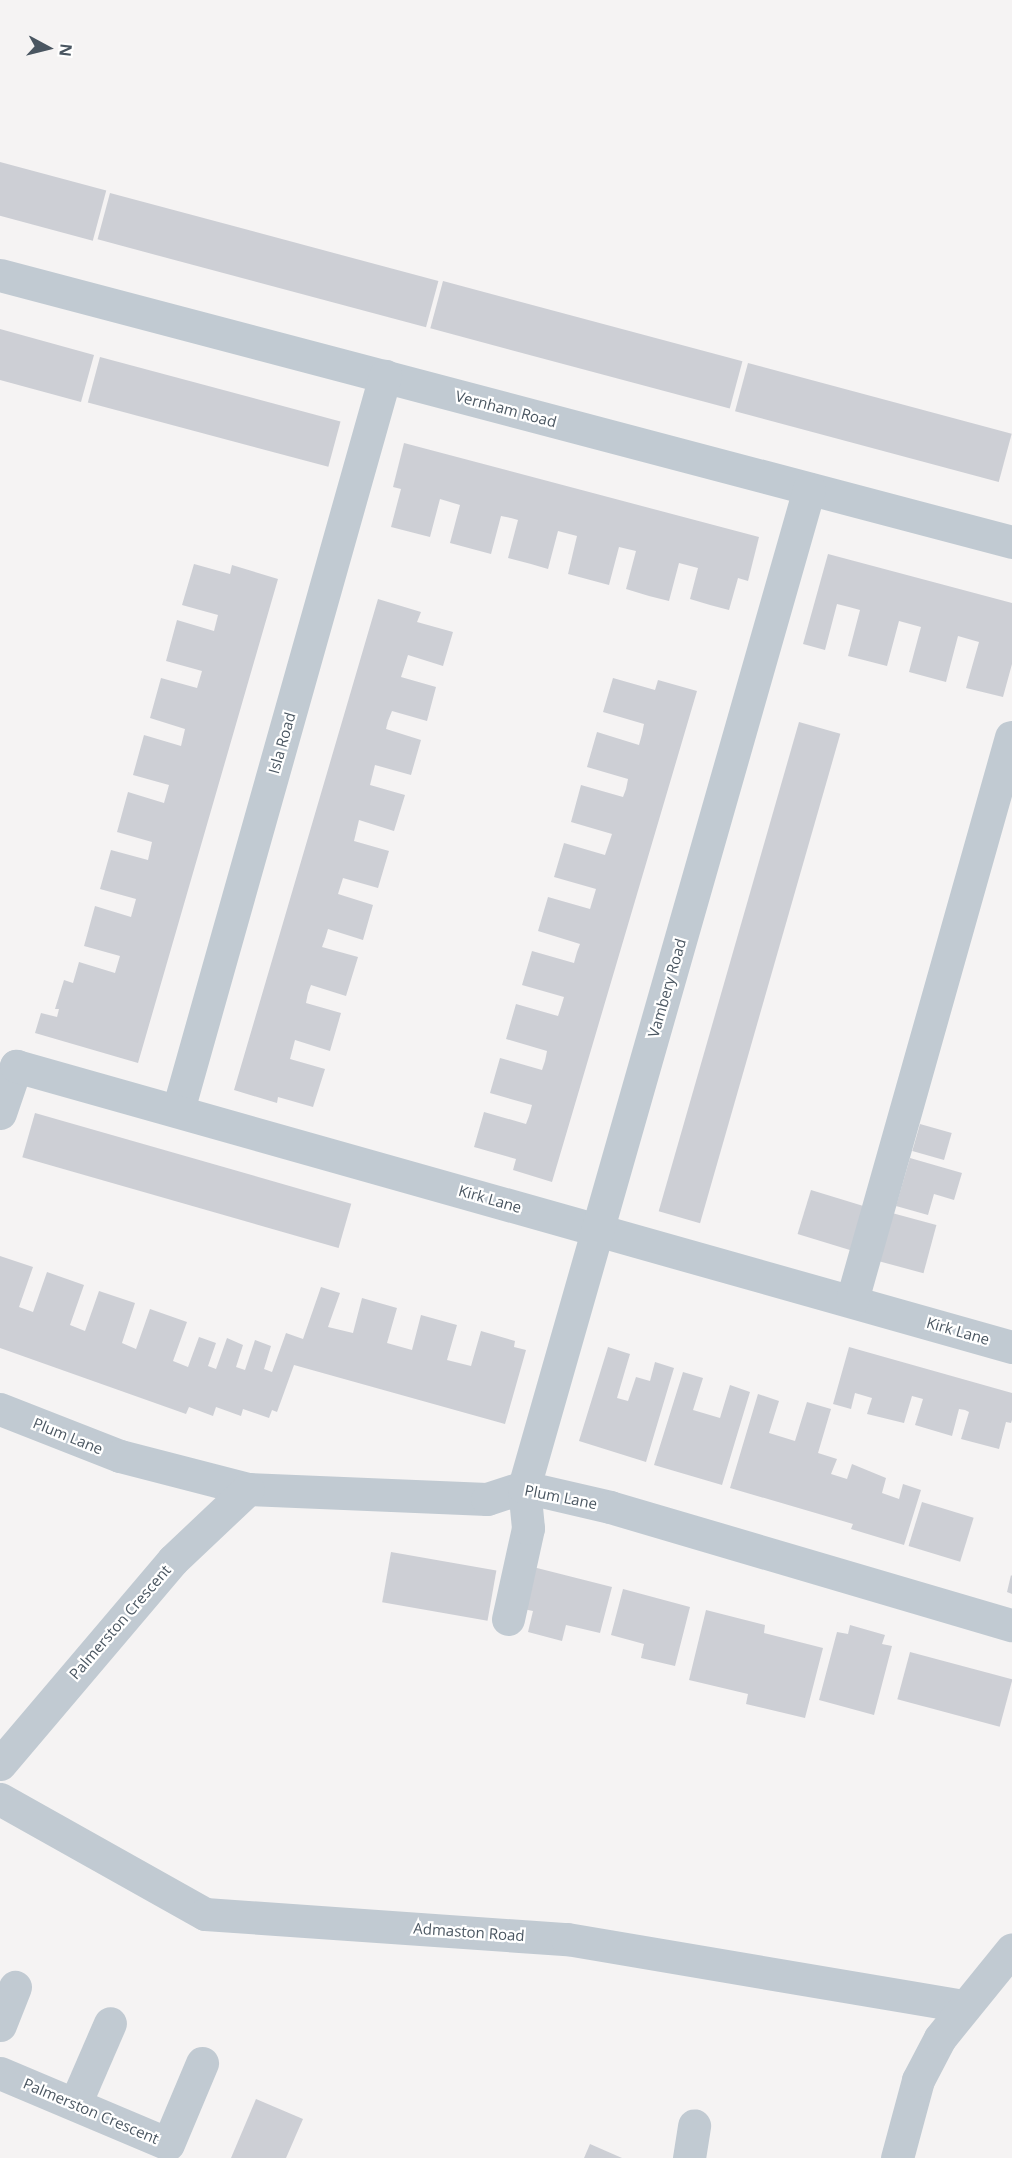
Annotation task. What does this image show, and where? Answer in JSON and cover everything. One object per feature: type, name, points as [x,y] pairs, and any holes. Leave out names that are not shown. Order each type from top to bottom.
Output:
[{"type":"street","name":"Vernham Road","points":[[0,275],[1012,542]]},
{"type":"street","name":"Isla Road","points":[[178,1110],[386,376]]},
{"type":"street","name":"Vambery Road","points":[[524,1487],[809,489]]},
{"type":"street","points":[[852,1300],[1011,737]]},
{"type":"street","name":"Kirk Lane","points":[[0,1113],[16,1066],[1012,1347]]},
{"type":"street","name":"Plum Lane","points":[[0,1409],[120,1456],[248,1489],[487,1499],[524,1487],[610,1507],[1012,1625]]},
{"type":"street","points":[[508,1618],[528,1528],[524,1487]]},
{"type":"street","name":"Palmerston Crescent","points":[[0,1764],[173,1560],[248,1489]]},
{"type":"street","name":"Admaston Road","points":[[0,1799],[206,1914],[567,1939],[963,2006]]},
{"type":"street","points":[[897,2158],[918,2080],[963,2006],[1012,1949]]},
{"type":"street","points":[[0,2025],[15,1987]]},
{"type":"street","points":[[75,2104],[110,2023]]},
{"type":"street","name":"Palmerston Crescent","points":[[0,2073],[168,2144],[202,2063]]},
{"type":"street","points":[[689,2158],[694,2125]]},
{"type":"building","points":[[0,162],[106,190],[93,241],[0,216]]},
{"type":"building","points":[[110,193],[438,281],[426,327],[98,239]]},
{"type":"building","points":[[443,281],[742,361],[730,409],[430,328]]},
{"type":"building","points":[[0,329],[94,355],[81,402],[0,380]]},
{"type":"building","points":[[100,357],[341,421],[328,467],[88,402]]},
{"type":"building","points":[[748,363],[1012,434],[999,482],[735,411]]},
{"type":"building","points":[[404,443],[759,537],[748,581],[738,578],[729,610],[690,599],[698,568],[679,563],[669,601],[649,596],[626,589],[636,551],[619,547],[609,585],[568,574],[577,536],[558,531],[548,569],[508,558],[518,520],[501,516],[491,554],[450,543],[460,505],[440,499],[430,537],[391,527],[401,489],[393,487]]},
{"type":"building","points":[[828,554],[1012,603],[1012,664],[1003,697],[966,688],[979,642],[958,636],[946,682],[909,672],[921,627],[899,621],[887,666],[848,656],[860,610],[849,607],[837,604],[825,650],[803,644]]},
{"type":"building","points":[[194,564],[230,574],[232,565],[278,579],[138,1063],[35,1033],[41,1013],[57,1017],[59,1009],[55,1009],[64,980],[73,983],[79,962],[115,973],[120,956],[84,946],[95,906],[131,917],[136,899],[100,889],[111,850],[148,860],[152,842],[117,832],[128,792],[164,803],[169,785],[133,775],[144,735],[181,746],[185,729],[150,718],[161,678],[197,688],[202,671],[166,661],[177,620],[214,631],[218,615],[182,605]]},
{"type":"building","points":[[378,599],[421,612],[417,622],[453,632],[443,666],[408,655],[401,677],[436,687],[427,721],[392,711],[388,721],[386,729],[421,740],[411,775],[375,765],[370,785],[405,795],[394,831],[359,820],[354,841],[389,851],[378,888],[343,878],[338,894],[373,905],[363,940],[328,929],[322,947],[358,957],[346,996],[311,985],[308,993],[306,1003],[341,1013],[330,1051],[295,1040],[290,1059],[325,1069],[313,1107],[278,1097],[277,1103],[234,1090]]},
{"type":"building","points":[[613,678],[655,690],[658,680],[697,691],[552,1182],[513,1170],[516,1159],[474,1147],[484,1112],[526,1124],[529,1116],[532,1105],[490,1093],[500,1058],[542,1070],[545,1061],[547,1051],[506,1039],[516,1004],[558,1016],[564,997],[522,985],[532,951],[574,963],[580,944],[538,931],[548,897],[590,909],[596,889],[554,877],[564,843],[605,855],[612,834],[571,822],[581,785],[623,797],[626,789],[628,779],[587,767],[597,732],[639,745],[644,724],[603,712]]},
{"type":"building","points":[[799,722],[840,734],[700,1223],[659,1211]]},
{"type":"building","points":[[35,1113],[351,1204],[339,1248],[22,1157]]},
{"type":"building","points":[[920,1124],[952,1133],[944,1160],[912,1151]]},
{"type":"building","points":[[910,1158],[962,1173],[954,1200],[934,1194],[928,1215],[896,1206]]},
{"type":"building","points":[[811,1190],[867,1207],[854,1251],[798,1234]]},
{"type":"building","points":[[892,1213],[936,1225],[923,1273],[879,1261]]},
{"type":"building","points":[[0,1256],[33,1267],[19,1307],[33,1312],[47,1272],[84,1285],[70,1325],[85,1331],[99,1291],[135,1303],[122,1343],[136,1349],[150,1309],[187,1322],[173,1361],[188,1367],[199,1337],[216,1343],[208,1366],[216,1369],[227,1338],[243,1345],[236,1367],[245,1370],[255,1340],[271,1346],[264,1369],[272,1372],[286,1333],[303,1339],[321,1287],[340,1293],[328,1327],[353,1333],[362,1298],[397,1308],[387,1343],[412,1350],[421,1315],[457,1325],[447,1360],[471,1366],[481,1331],[515,1341],[514,1347],[526,1350],[505,1424],[294,1365],[277,1412],[272,1410],[269,1418],[243,1409],[241,1416],[216,1407],[213,1416],[189,1407],[186,1414],[0,1348]]},
{"type":"building","points":[[608,1347],[630,1354],[617,1398],[628,1401],[636,1377],[650,1381],[655,1362],[674,1368],[646,1462],[579,1441]]},
{"type":"building","points":[[849,1347],[1012,1393],[1012,1420],[1011,1423],[1006,1422],[999,1449],[961,1439],[969,1412],[965,1410],[959,1409],[952,1436],[915,1425],[923,1399],[912,1396],[904,1423],[867,1414],[872,1398],[855,1393],[851,1409],[833,1404]]},
{"type":"building","points":[[683,1372],[703,1378],[693,1410],[720,1418],[730,1385],[750,1392],[722,1485],[654,1465]]},
{"type":"building","points":[[758,1394],[779,1401],[769,1433],[795,1441],[807,1402],[831,1409],[818,1453],[837,1459],[831,1474],[847,1479],[852,1464],[886,1478],[882,1493],[899,1499],[903,1484],[921,1490],[904,1545],[851,1529],[853,1524],[730,1488]]},
{"type":"building","points":[[922,1502],[974,1518],[960,1562],[909,1546]]},
{"type":"building","points":[[391,1552],[496,1571],[488,1621],[382,1602]]},
{"type":"building","points":[[533,1567],[612,1587],[600,1633],[566,1625],[562,1641],[528,1632],[533,1611],[523,1609]]},
{"type":"building","points":[[1012,1576],[1012,1594],[1007,1592]]},
{"type":"building","points":[[623,1589],[690,1607],[675,1666],[641,1658],[644,1644],[611,1635]]},
{"type":"building","points":[[706,1610],[765,1625],[764,1633],[823,1648],[805,1718],[746,1704],[748,1694],[689,1680]]},
{"type":"building","points":[[850,1625],[885,1635],[882,1644],[892,1646],[874,1715],[819,1700],[837,1632],[848,1634]]},
{"type":"building","points":[[910,1652],[1012,1679],[1000,1727],[897,1699]]},
{"type":"building","points":[[256,2099],[303,2119],[286,2158],[231,2158]]},
{"type":"building","points":[[590,2144],[622,2158],[584,2158]]}]
